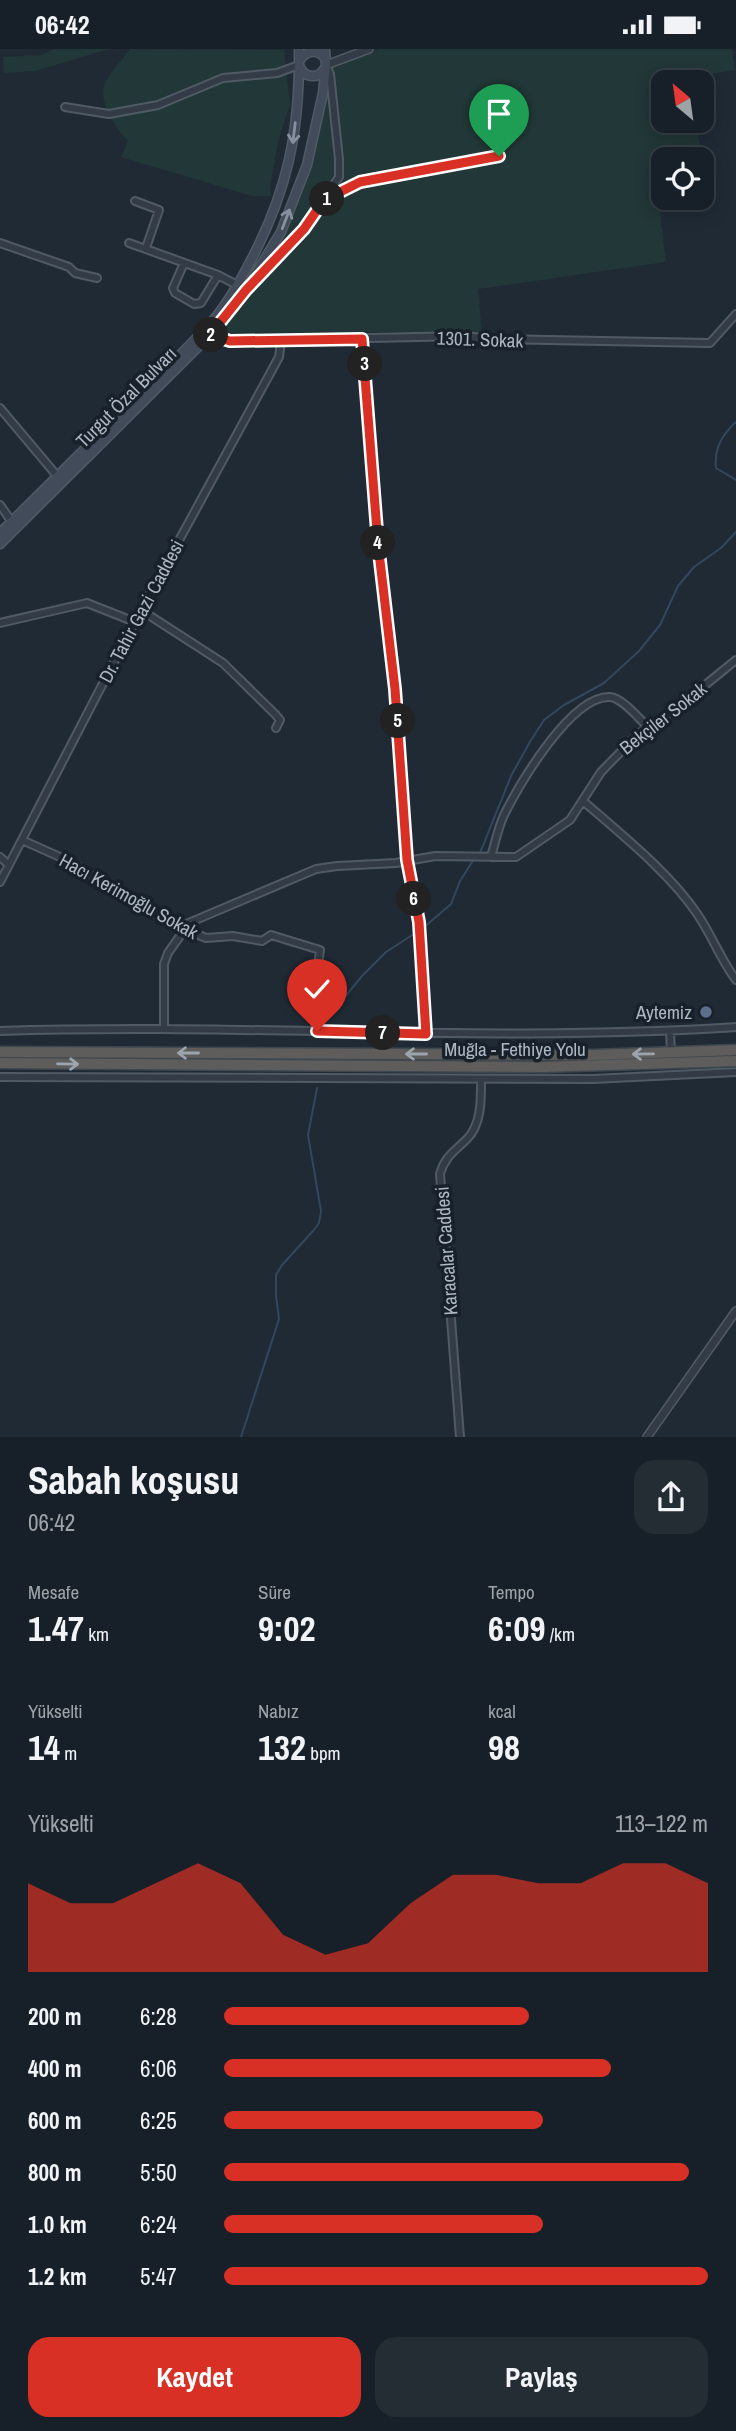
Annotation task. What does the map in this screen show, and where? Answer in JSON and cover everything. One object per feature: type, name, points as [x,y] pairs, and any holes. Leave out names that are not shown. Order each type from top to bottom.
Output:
[{"type":"highway","name":"Muğla - Fethiye Yolu","points":[[0,1052],[481,1055],[736,1050]]},
{"type":"highway","name":"Muğla - Fethiye Yolu","points":[[0,1063],[541,1067],[736,1061]]},
{"type":"main road","points":[[0,533],[186,349],[216,317],[237,285],[281,193],[293,145],[299,92],[299,49]]},
{"type":"main road","name":"Turgut Özal Bulvarı","points":[[0,544],[210,335],[246,290],[281,232],[307,165],[323,93],[325,49]]},
{"type":"main road","points":[[313,50],[321,53],[326,63],[322,73],[314,77],[306,75],[299,63],[304,53],[313,50]]},
{"type":"street","points":[[246,290],[304,229],[339,177],[340,159],[330,74],[326,63],[369,49]]},
{"type":"street","points":[[65,107],[109,114],[158,105],[223,78],[278,73],[299,63]]},
{"type":"street","points":[[324,200],[360,182],[499,156]]},
{"type":"street","points":[[135,201],[159,210],[146,248]]},
{"type":"street","points":[[0,243],[69,267],[75,273],[97,278]]},
{"type":"street","points":[[129,243],[218,275],[237,285]]},
{"type":"street","points":[[184,263],[173,288],[175,293],[194,304],[201,303],[218,275]]},
{"type":"street","name":"1301. Sokak","points":[[210,335],[230,341],[464,336],[493,339],[710,343],[736,314]]},
{"type":"street","points":[[362,339],[377,530],[395,689],[407,860],[419,922],[426,1034]]},
{"type":"street","name":"Dr. Tahir Gazi Caddesi","points":[[0,882],[141,610],[279,358],[281,341]]},
{"type":"street","points":[[0,408],[58,477]]},
{"type":"street","points":[[0,505],[12,522]]},
{"type":"street","points":[[0,623],[86,603],[135,622]]},
{"type":"street","points":[[141,610],[223,663],[280,720],[276,727]]},
{"type":"street","name":"Bekçiler Sokak","points":[[182,928],[316,869],[466,855],[516,856],[570,820],[601,772],[637,735],[678,707],[736,660]]},
{"type":"street","points":[[491,857],[503,818],[528,771],[574,714],[600,699],[610,697],[618,699],[648,727]]},
{"type":"street","points":[[583,801],[632,844],[688,903],[698,915],[723,962],[736,980]]},
{"type":"street","name":"Hacı Kerimoğlu Sokak","points":[[22,840],[71,862],[128,899],[205,938],[233,936],[262,941],[271,935],[320,950],[313,1009],[317,1031]]},
{"type":"street","points":[[0,857],[9,865]]},
{"type":"street","points":[[164,1028],[164,964],[182,928]]},
{"type":"street","points":[[0,1031],[164,1028],[579,1035],[736,1027]]},
{"type":"street","points":[[670,1031],[671,1053]]},
{"type":"street","points":[[356,1066],[356,1078]]},
{"type":"street","points":[[597,1078],[601,1066]]},
{"type":"street","points":[[541,1067],[546,1079]]},
{"type":"street","points":[[0,1077],[546,1079],[736,1072]]},
{"type":"street","name":"Karacalar Caddesi","points":[[460,1437],[440,1174],[449,1153],[473,1131],[479,1118],[481,1079]]},
{"type":"street","points":[[647,1437],[736,1311]]},
{"type":"green space","points":[[54,49],[109,49],[35,71],[4,73],[3,57],[42,55]]},
{"type":"green space","points":[[130,49],[284,50],[290,105],[279,138],[270,186],[271,196],[252,196],[121,157],[128,141],[108,113],[103,97],[108,77]]},
{"type":"green space","points":[[380,49],[732,49],[735,70],[714,74],[714,70],[651,70],[651,133],[697,133],[700,147],[651,147],[651,210],[675,210],[660,212],[666,262],[478,289],[482,332],[221,333],[302,188],[326,65]]},
{"type":"waterway","points":[[736,422],[720,442],[716,454],[716,468],[736,480]]},
{"type":"waterway","points":[[480,853],[511,776],[544,720],[564,705],[604,683],[639,651],[660,625],[678,586],[694,567],[721,548],[736,532]]},
{"type":"waterway","points":[[422,929],[451,904],[460,881],[474,859]]},
{"type":"waterway","points":[[327,1019],[362,976],[386,952],[417,932]]},
{"type":"waterway","points":[[241,1437],[279,1319],[276,1275],[319,1223],[321,1211],[308,1135],[317,1088]]},
{"type":"place","name":"Aytemiz","points":[[706,1012]]},
{"type":"route","points":[[317,1031],[426,1034],[419,922],[407,860],[395,689],[378,544],[362,339],[230,341],[210,335],[246,290],[304,229],[324,200],[360,182],[499,156]]}]
